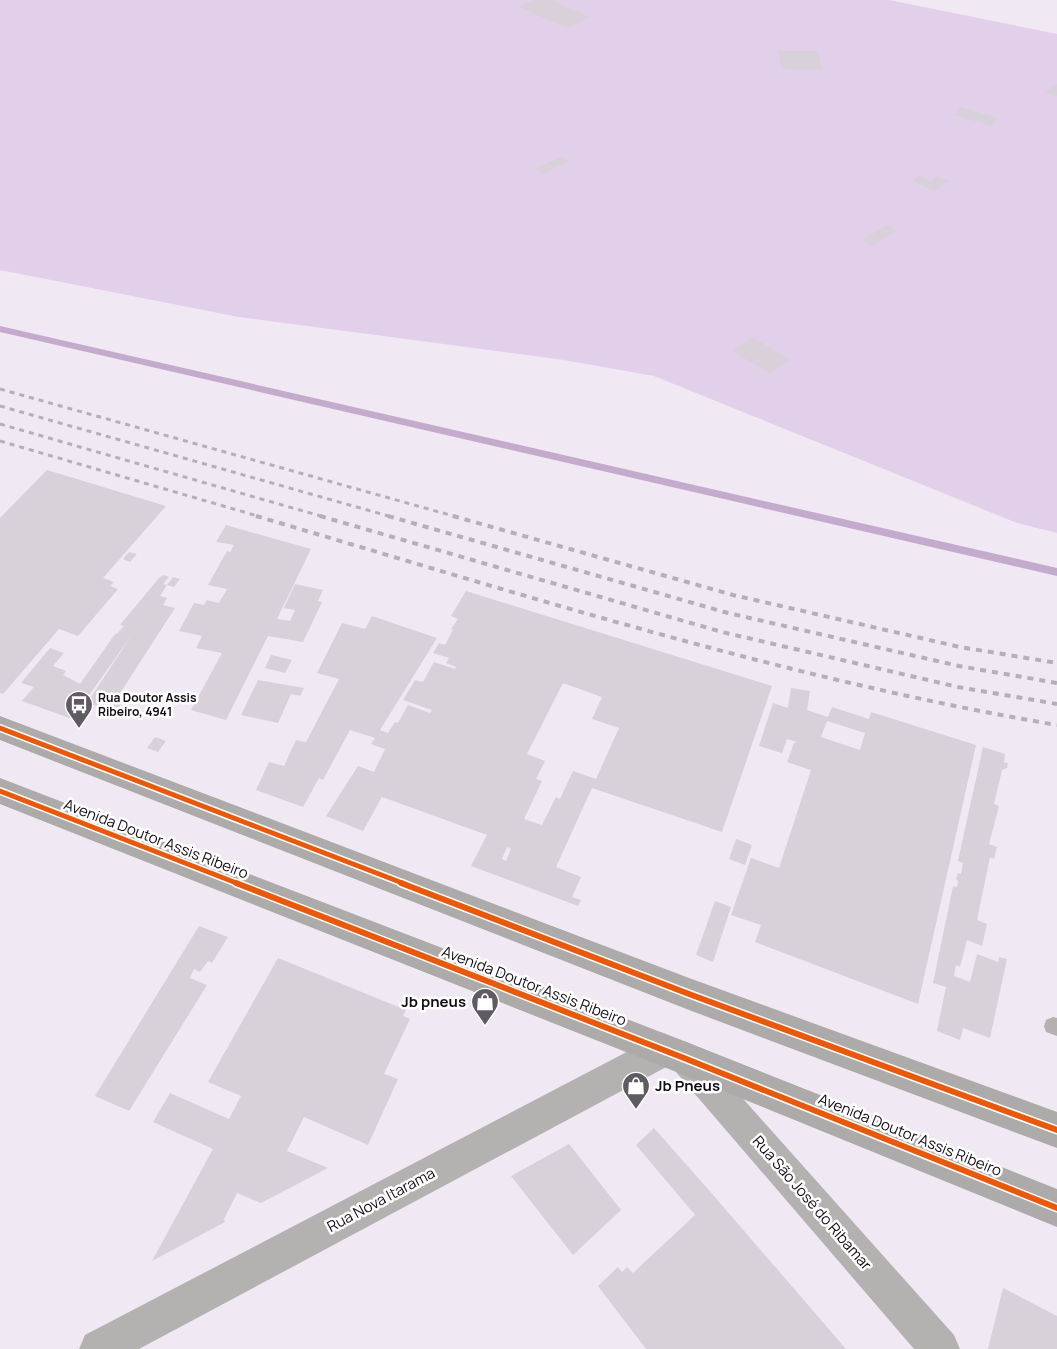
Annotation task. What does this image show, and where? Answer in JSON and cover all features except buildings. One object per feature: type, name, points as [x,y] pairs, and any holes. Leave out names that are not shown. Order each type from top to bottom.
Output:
[{"type":"main road","points":[[0,728],[680,990],[1057,1130]]},
{"type":"main road","name":"Avenida Doutor Assis Ribeiro","points":[[0,791],[674,1054],[1057,1208]]},
{"type":"street","name":"Rua Nova Itarama","points":[[99,1349],[674,1054]]},
{"type":"street","name":"Rua São José do Ribamar","points":[[674,1054],[940,1349]]},
{"type":"shaded area","points":[[0,0],[889,0],[1057,34],[1057,533],[1017,523],[654,376],[564,360],[239,317],[0,270]]},
{"type":"waterway","points":[[0,329],[1057,572]]},
{"type":"railway","points":[[0,389],[457,517]]},
{"type":"railway","points":[[0,406],[392,517]]},
{"type":"railway","points":[[0,424],[324,517]]},
{"type":"railway","points":[[0,441],[261,517]]},
{"type":"railway","points":[[256,516],[554,604],[754,659],[854,684],[955,706],[1057,725]]},
{"type":"railway","points":[[320,516],[722,632],[958,687],[1057,704]]},
{"type":"railway","points":[[388,516],[728,613],[959,666],[1057,683]]},
{"type":"railway","points":[[453,516],[733,595],[960,647],[1057,663]]},
{"type":"cycle path","points":[[0,728],[689,994],[1057,1130]]},
{"type":"cycle path","points":[[0,791],[684,1058],[1057,1208]]},
{"type":"place","name":"Rua Doutor Assis Ribeiro, 4941","points":[[79,729]]},
{"type":"place","name":"Jb pneus","points":[[485,1026]]},
{"type":"place","name":"Jb Pneus","points":[[636,1110]]}]
